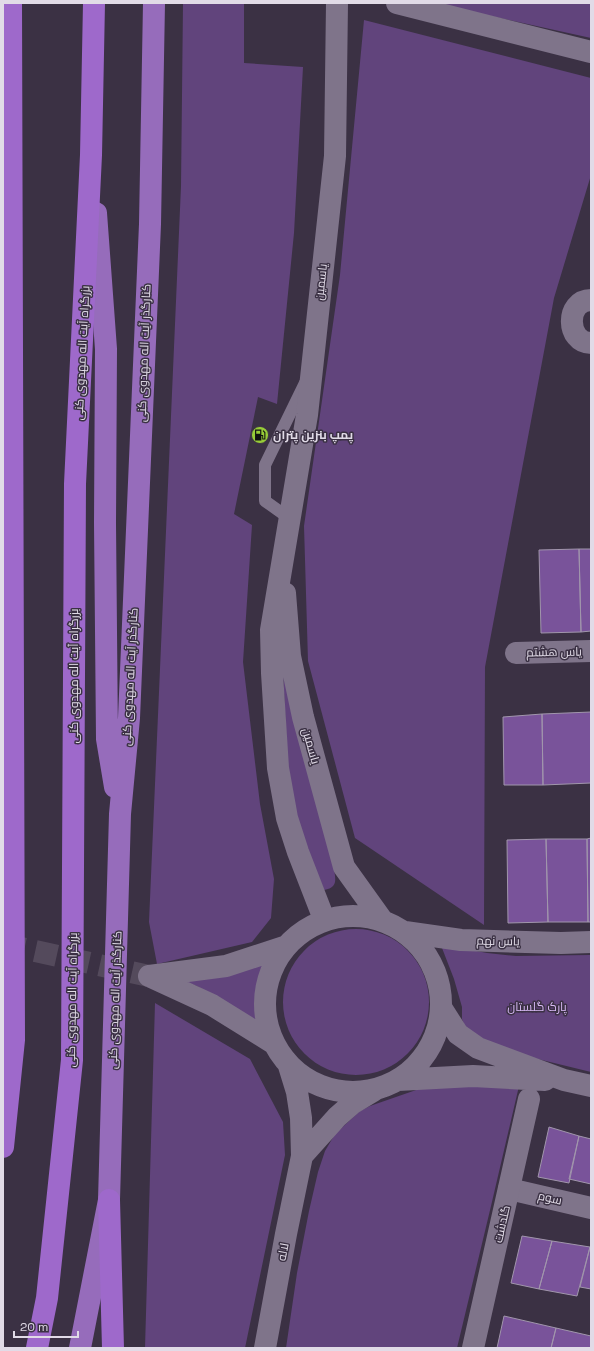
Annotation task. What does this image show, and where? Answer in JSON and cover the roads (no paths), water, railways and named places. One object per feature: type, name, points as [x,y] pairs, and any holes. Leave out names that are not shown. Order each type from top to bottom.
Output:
[{"type":"highway","points":[[3,1147],[14,1040],[11,3]]},
{"type":"highway","name":"بزرگراه آیت اله مهدوی کنی","points":[[38,1348],[47,1298],[72,1060],[75,484],[91,155],[94,3]]},
{"type":"highway","points":[[109,1200],[113,1348]]},
{"type":"main road","name":"کنارگذر آیت اله مهدوی کنی","points":[[80,1348],[109,1200],[120,814],[130,702],[150,224],[154,3]]},
{"type":"main road","points":[[91,155],[106,348],[105,522],[107,739],[120,814]]},
{"type":"street","name":"یاسمین","points":[[324,919],[298,852],[287,818],[278,768],[271,630],[307,415],[335,156],[337,3]]},
{"type":"street","points":[[398,3],[591,52]]},
{"type":"street","points":[[589,343],[578,337],[572,327],[572,316],[577,306],[586,300],[591,300]]},
{"type":"street","name":"یاسمین","points":[[283,558],[290,656],[303,717],[344,867],[382,920]]},
{"type":"street","name":"یاس هشتم","points":[[516,653],[591,651]]},
{"type":"street","points":[[302,1156],[337,1117],[353,1103],[398,1080],[418,1064],[432,1044],[439,1029],[442,1009],[436,972],[424,950],[405,932],[382,920],[360,915],[338,916],[324,919],[304,929],[294,937],[284,947],[271,969],[264,994],[265,1019],[273,1043],[280,1055],[289,1066],[308,1081],[331,1090],[356,1092],[378,1089]]},
{"type":"street","name":"یاس نهم","points":[[405,932],[461,940],[591,942]]},
{"type":"street","points":[[273,1043],[212,1005],[149,976],[226,966],[284,947]]},
{"type":"street","points":[[442,1009],[458,1034],[478,1048],[564,1080],[591,1086]]},
{"type":"street","name":"لاله","points":[[266,1348],[286,1234],[302,1156],[301,1118],[289,1066]]},
{"type":"street","points":[[398,1080],[473,1076],[533,1080],[564,1080]]},
{"type":"street","name":"گلدشت","points":[[473,1348],[510,1189],[529,1099]]},
{"type":"street","name":"سوم","points":[[510,1189],[591,1208]]},
{"type":"lane","points":[[289,518],[265,501],[265,465],[282,427],[312,369]]},
{"type":"tunnel","points":[[3,944],[149,976]]},
{"type":"place","name":"پمپ بنزین پتران","points":[[260,435]]},
{"type":"park label","name":"پارک گلستان","points":[[537,1007]]}]
